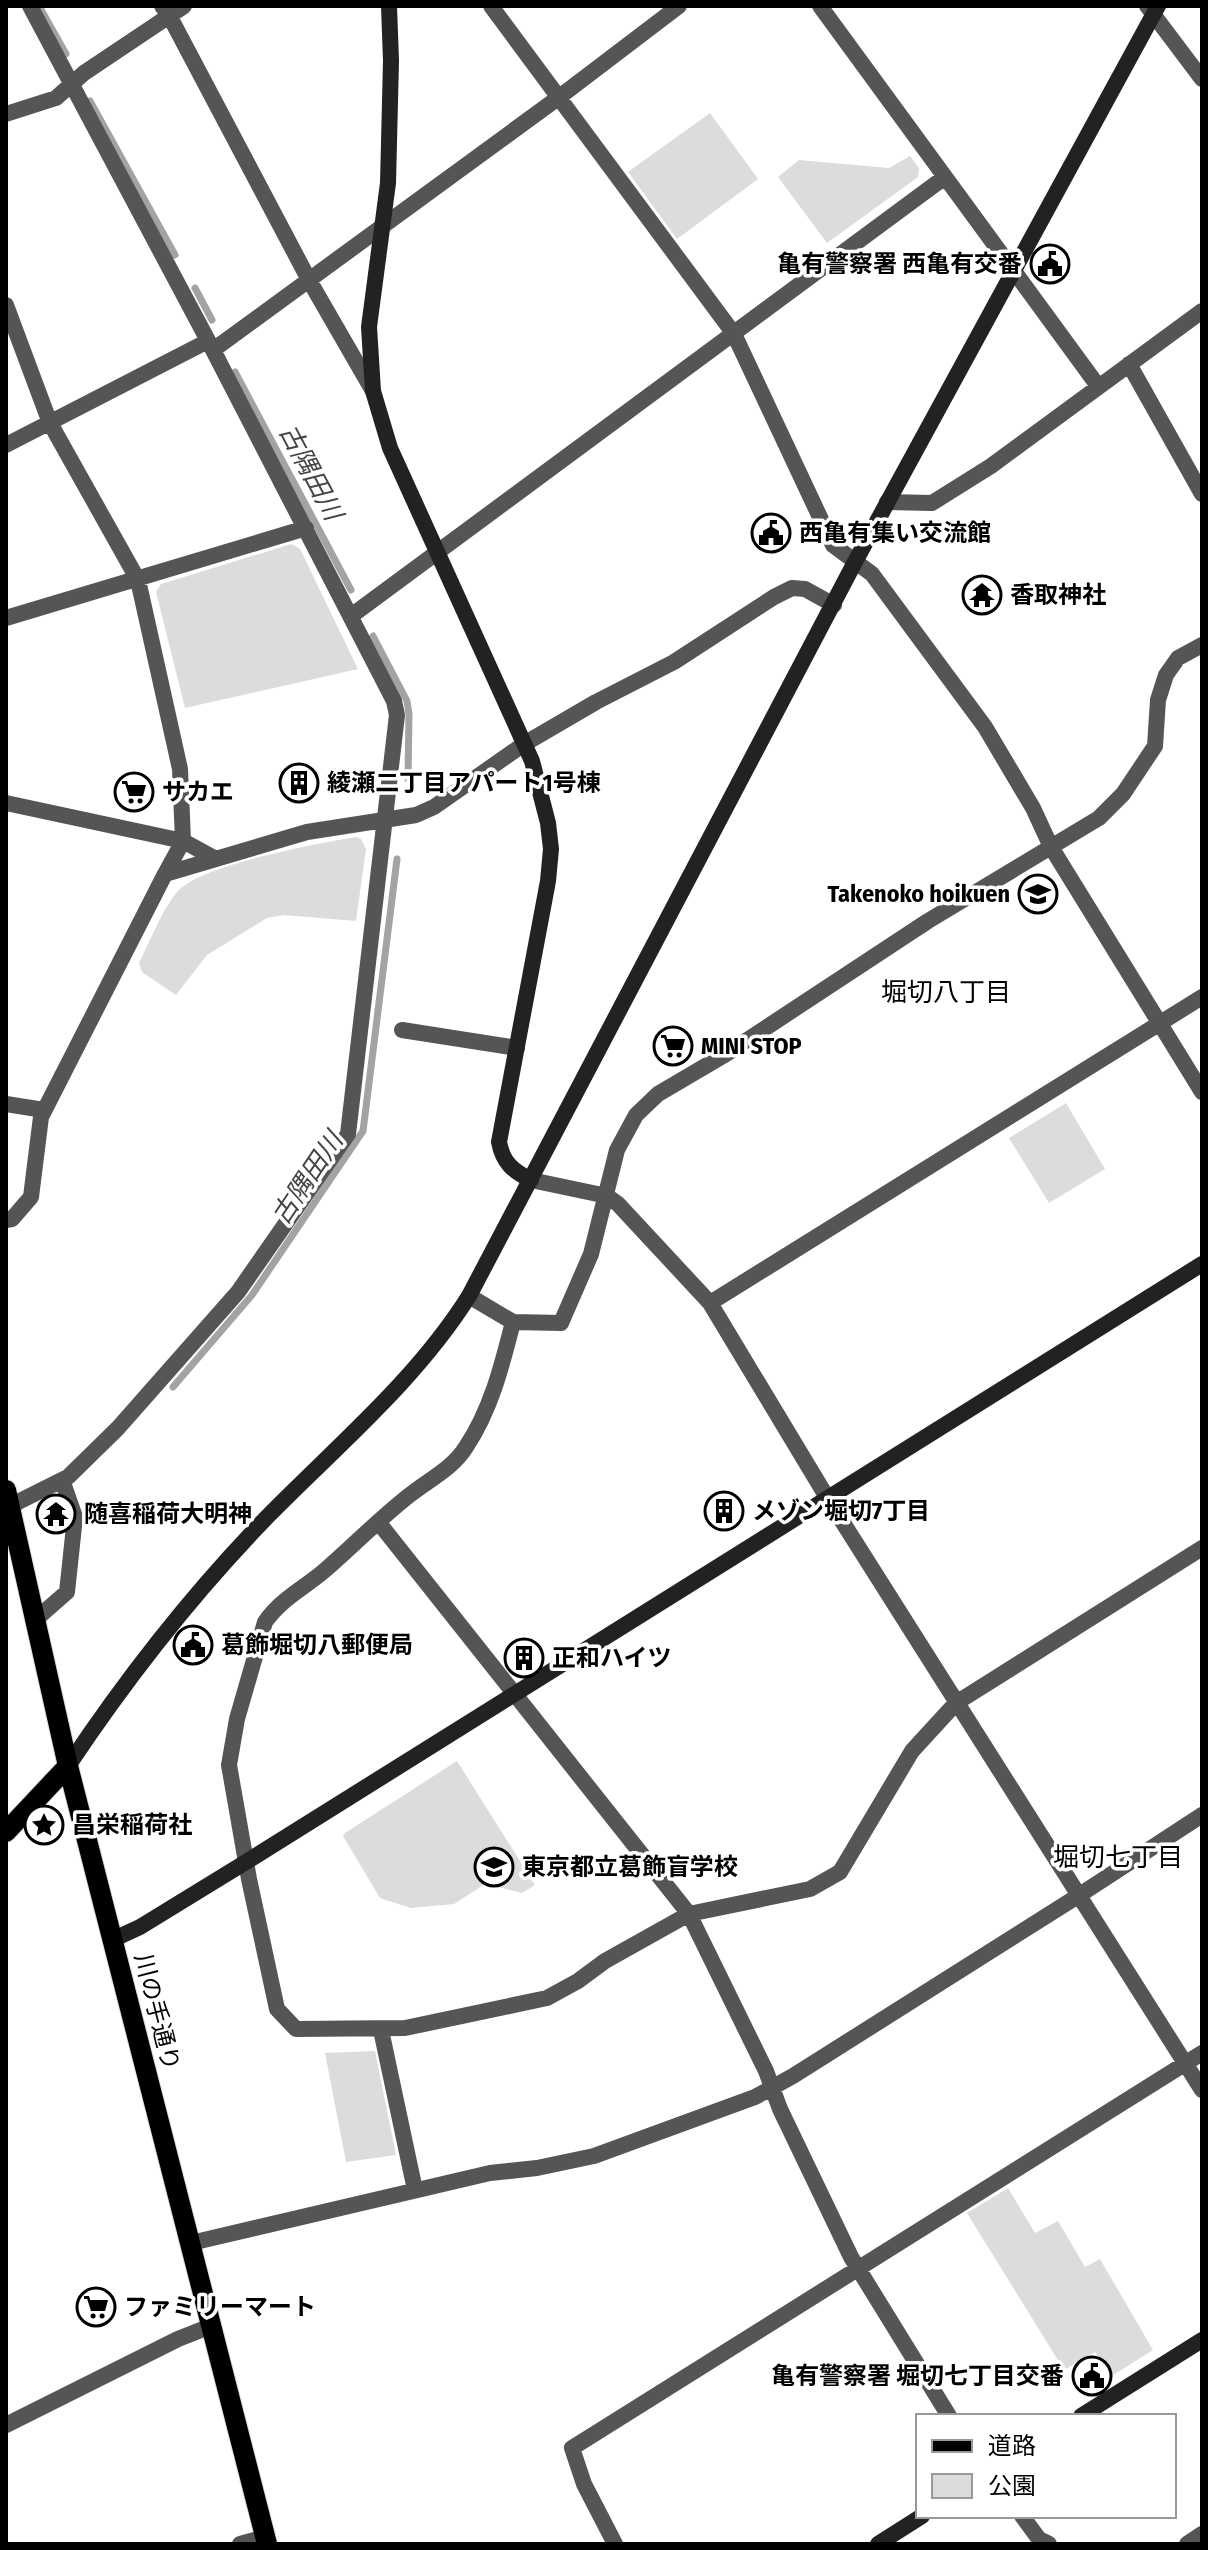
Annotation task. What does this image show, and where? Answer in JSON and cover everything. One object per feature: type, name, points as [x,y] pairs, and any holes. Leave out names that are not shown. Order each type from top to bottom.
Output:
[{"type":"main road","name":"川の手通り","points":[[7,1501],[68,1766],[266,2541]]},
{"type":"main road","points":[[6,1832],[68,1766]]},
{"type":"street","points":[[7,1501],[62,1480],[118,1428],[238,1292],[348,1134],[397,715],[394,701],[306,528],[30,6]]},
{"type":"street","points":[[6,114],[56,98],[166,11],[184,6]]},
{"type":"street","points":[[389,6],[388,183],[369,327],[373,391],[390,448],[524,744],[542,792],[551,849],[548,881],[499,1142],[501,1157],[512,1170],[531,1180],[607,1196],[710,1303],[828,1499],[1202,2090]]},
{"type":"street","points":[[491,6],[734,334],[833,545],[872,574],[985,727],[1033,808],[1051,847],[1202,1092]]},
{"type":"street","points":[[6,445],[210,346],[309,280],[679,6]]},
{"type":"street","points":[[820,6],[1098,386]]},
{"type":"street","points":[[68,1766],[145,1656],[194,1595],[270,1514],[392,1394],[469,1296],[856,560],[1153,9],[1202,79]]},
{"type":"street","points":[[166,11],[309,280],[373,391]]},
{"type":"street","points":[[351,616],[945,177]]},
{"type":"street","points":[[6,305],[50,423],[138,580],[180,769],[183,841],[41,1117],[31,1197],[12,1219],[6,1220]]},
{"type":"street","points":[[887,502],[932,503],[991,466],[1202,311]]},
{"type":"street","points":[[1129,364],[1202,494]]},
{"type":"street","points":[[6,618],[306,528]]},
{"type":"street","points":[[165,874],[307,832],[416,815],[434,807],[524,744],[674,662],[774,597],[792,588],[805,589],[834,605]]},
{"type":"street","points":[[469,1296],[513,1322],[561,1323],[591,1254],[617,1150],[636,1115],[658,1094],[726,1054],[928,921],[1099,818],[1123,794],[1155,746],[1158,700],[1166,675],[1178,658],[1202,645]]},
{"type":"street","points":[[6,803],[183,841],[216,859]]},
{"type":"street","points":[[710,1303],[1202,997]]},
{"type":"street","points":[[402,1030],[517,1048]]},
{"type":"street","points":[[6,1104],[44,1110]]},
{"type":"street","points":[[112,1940],[140,1927],[246,1862],[1202,1264]]},
{"type":"street","points":[[513,1322],[501,1371],[465,1449],[445,1471],[409,1495],[316,1578],[284,1600],[265,1622],[237,1719],[229,1765],[277,2009],[296,2029],[405,2028],[547,1998],[689,1914],[810,1889],[840,1872],[912,1751],[956,1703],[1202,1548]]},
{"type":"street","points":[[35,1620],[67,1592],[75,1517],[62,1480]]},
{"type":"street","points":[[379,1523],[517,1693],[700,1931],[780,2109],[857,2269],[948,2414]]},
{"type":"street","points":[[191,2243],[490,2173],[537,2168],[594,2156],[755,2097],[1202,1815]]},
{"type":"street","points":[[381,2030],[415,2190]]},
{"type":"street","points":[[615,2544],[584,2484],[572,2448],[1202,2053]]},
{"type":"street","points":[[6,2425],[178,2339],[211,2326]]},
{"type":"street","points":[[1084,2414],[1202,2340]]},
{"type":"street","points":[[878,2544],[919,2518]]},
{"type":"street","points":[[1023,2518],[1039,2539],[1049,2544]]},
{"type":"street","points":[[1187,2544],[1202,2534]]},
{"type":"street","points":[[240,2544],[266,2541]]},
{"type":"green space","points":[[710,113],[758,179],[677,239],[628,172]]},
{"type":"green space","points":[[910,156],[919,168],[918,177],[827,243],[778,177],[799,160],[889,168]]},
{"type":"green space","points":[[291,544],[300,549],[358,669],[185,708],[156,592],[161,584]]},
{"type":"green space","points":[[356,837],[361,839],[366,849],[356,921],[284,915],[267,918],[207,955],[176,995],[142,972],[139,963],[162,915],[178,891],[191,881],[262,856]]},
{"type":"green space","points":[[1066,1103],[1105,1169],[1049,1203],[1009,1138]]},
{"type":"green space","points":[[457,1761],[535,1885],[522,1893],[485,1884],[454,1904],[411,1908],[380,1898],[343,1836]]},
{"type":"green space","points":[[375,2051],[396,2155],[346,2162],[325,2053]]},
{"type":"green space","points":[[1008,2188],[1035,2233],[1058,2221],[1085,2267],[1100,2259],[1153,2350],[1110,2377],[1095,2352],[1064,2370],[967,2213]]},
{"type":"waterway","name":"古隅田川","points":[[39,6],[66,54]]},
{"type":"waterway","name":"古隅田川","points":[[90,101],[175,255]]},
{"type":"waterway","name":"古隅田川","points":[[195,288],[212,320]]},
{"type":"waterway","name":"古隅田川","points":[[235,372],[351,590]]},
{"type":"waterway","name":"古隅田川","points":[[373,636],[407,701],[408,779]]},
{"type":"waterway","name":"古隅田川","points":[[173,1387],[252,1295],[363,1131],[397,859]]},
{"type":"place","name":"亀有警察署 西亀有交番","points":[[1050,264]]},
{"type":"place","name":"西亀有集い交流館","points":[[771,533]]},
{"type":"place","name":"香取神社","points":[[982,595]]},
{"type":"place","name":"綾瀬二丁目アパート1号棟","points":[[299,783]]},
{"type":"place","name":"サカエ","points":[[134,792]]},
{"type":"place","name":"Takenoko hoikuen","points":[[1038,894]]},
{"type":"place","name":"MINI STOP","points":[[673,1046]]},
{"type":"place","name":"メゾン堀切7丁目","points":[[724,1511]]},
{"type":"place","name":"随喜稲荷大明神","points":[[56,1514]]},
{"type":"place","name":"葛飾堀切八郵便局","points":[[193,1645]]},
{"type":"place","name":"正和ハイツ","points":[[524,1658]]},
{"type":"place","name":"昌栄稲荷社","points":[[44,1825]]},
{"type":"place","name":"東京都立葛飾盲学校","points":[[494,1867]]},
{"type":"place","name":"ファミリーマート","points":[[96,2307]]},
{"type":"place","name":"亀有警察署 堀切七丁目交番","points":[[1092,2376]]},
{"type":"district","name":"堀切八丁目","points":[[946,992]]},
{"type":"district","name":"堀切七丁目","points":[[1118,1857]]}]
